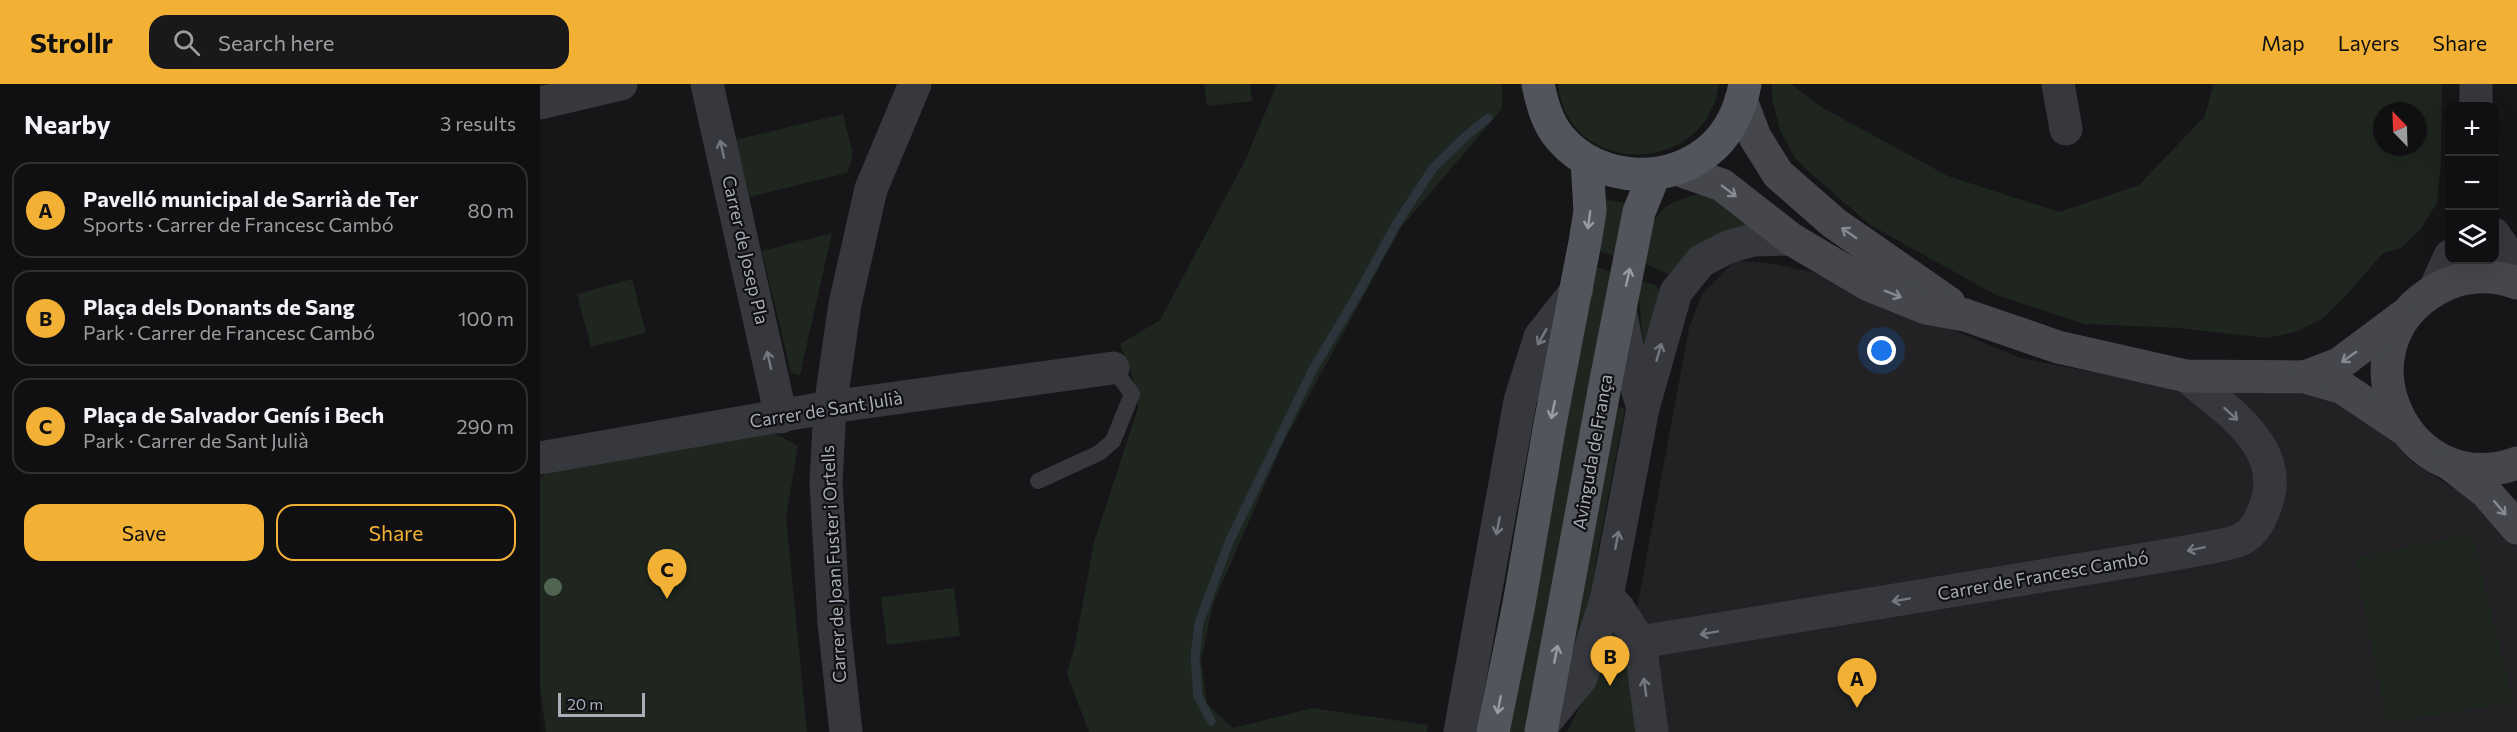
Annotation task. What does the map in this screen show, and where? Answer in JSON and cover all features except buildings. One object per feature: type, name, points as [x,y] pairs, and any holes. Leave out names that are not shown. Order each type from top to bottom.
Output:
[{"type":"main road","points":[[1538,84],[1543,108],[1560,138],[1587,161],[1619,174],[1665,172],[1687,165],[1716,145],[1734,119],[1743,92]]},
{"type":"main road","points":[[1493,732],[1520,604],[1550,424],[1577,290],[1590,211],[1587,161]]},
{"type":"main road","name":"Avinguda de França","points":[[1542,729],[1640,212],[1665,172]]},
{"type":"street","points":[[540,103],[621,84]]},
{"type":"street","name":"Carrer de Josep Pla","points":[[707,84],[781,417]]},
{"type":"street","name":"Carrer de Joan Fuster i Ortells","points":[[846,732],[834,623],[826,482],[830,407],[845,304],[871,189],[915,84]]},
{"type":"street","points":[[2058,84],[2066,129]]},
{"type":"street","points":[[2476,84],[2476,102]]},
{"type":"street","points":[[1743,92],[1755,137],[1778,174],[1834,223],[1965,315]]},
{"type":"street","points":[[1665,172],[1722,185],[1791,239],[1869,285],[1926,308],[1965,315],[2058,347],[2186,376],[2305,376],[2343,388],[2404,429],[2424,449],[2449,463],[2486,492],[2517,528]]},
{"type":"street","points":[[2499,224],[2517,221]]},
{"type":"street","points":[[1542,729],[1581,678],[1606,597],[1643,408],[1676,292],[1701,261],[1728,247],[1754,240],[1791,239]]},
{"type":"street","points":[[2499,241],[2517,268]]},
{"type":"street","points":[[2404,429],[2391,404],[2386,375],[2390,346],[2403,319],[2423,300],[2445,264]]},
{"type":"street","points":[[2305,376],[2339,364],[2448,283],[2477,276],[2506,279],[2517,283]]},
{"type":"street","points":[[1460,732],[1520,401],[1540,337],[1577,290]]},
{"type":"street","points":[[1620,309],[1631,369],[1643,408]]},
{"type":"street","name":"Carrer de Sant Julià","points":[[540,458],[830,407],[1113,368]]},
{"type":"street","name":"Carrer de Francesc Cambó","points":[[1640,642],[2163,556],[2241,540],[2258,525],[2267,502],[2271,480],[2265,454],[2251,433],[2186,376]]},
{"type":"street","points":[[2449,463],[2476,469],[2505,467],[2517,463]]},
{"type":"street","points":[[1606,597],[1618,608],[1640,642],[1652,732]]},
{"type":"lane","points":[[1038,481],[1099,453],[1113,441],[1132,394],[1113,368]]},
{"type":"shaded area","points":[[1204,84],[1250,84],[1252,101],[1207,106]]},
{"type":"shaded area","points":[[1277,84],[1502,84],[1502,109],[1402,226],[1283,443],[1213,604],[1201,660],[1207,704],[1233,728],[1312,708],[1428,725],[1427,732],[1089,732],[1067,674],[1075,645],[1094,542],[1138,408],[1138,393],[1120,344],[1160,320],[1245,161]]},
{"type":"shaded area","points":[[1558,84],[1719,84],[1709,115],[1690,137],[1665,150],[1637,154],[1609,150],[1585,137],[1567,115]]},
{"type":"shaded area","points":[[1772,84],[1791,84],[1821,107],[1948,176],[2059,212],[2139,185],[2205,116],[2213,84],[2442,84],[2441,161],[2437,203],[2420,230],[2401,248],[2383,253],[2345,297],[2322,319],[2296,332],[2266,338],[2179,328],[2084,324],[1996,295],[1870,225],[1795,158],[1780,130],[1772,99]]},
{"type":"shaded area","points":[[843,114],[853,155],[847,173],[749,197],[735,140]]},
{"type":"shaded area","points":[[1700,194],[1722,200],[1759,230],[1674,277],[1646,264],[1650,235],[1657,216],[1672,203]]},
{"type":"shaded area","points":[[1603,199],[1625,203],[1614,256],[1598,251]]},
{"type":"shaded area","points":[[832,233],[800,375],[791,373],[762,251]]},
{"type":"shaded area","points":[[1735,261],[1769,263],[1812,272],[2021,358],[2164,386],[2357,397],[2412,462],[2479,504],[2517,498],[2517,732],[1614,732],[1689,328],[1702,294]]},
{"type":"shaded area","points":[[1596,267],[1612,272],[1525,732],[1509,732]]},
{"type":"shaded area","points":[[632,279],[646,333],[591,347],[577,294]]},
{"type":"shaded area","points":[[1640,281],[1654,284],[1665,296],[1645,368],[1639,299]]},
{"type":"shaded area","points":[[1616,407],[1625,408],[1596,560],[1593,616],[1568,664]]},
{"type":"shaded area","points":[[757,424],[798,446],[786,517],[807,732],[546,732],[540,688],[540,478],[547,472]]},
{"type":"shaded area","points":[[2472,534],[2513,702],[2387,723],[2355,558]]},
{"type":"shaded area","points":[[954,588],[960,636],[887,645],[881,597]]},
{"type":"shaded area","points":[[1614,626],[1629,672],[1637,732],[1567,732],[1584,699]]},
{"type":"waterway","points":[[1211,721],[1198,696],[1195,657],[1199,623],[1229,542],[1312,371],[1397,223],[1433,168],[1488,118]]},
{"type":"place","name":"Plaça de Salvador Genís i Bech","points":[[667,599]]},
{"type":"place","name":"Plaça dels Donants de Sang","points":[[1610,686]]},
{"type":"place","name":"Pavelló municipal de Sarrià de Ter","points":[[1857,708]]}]
